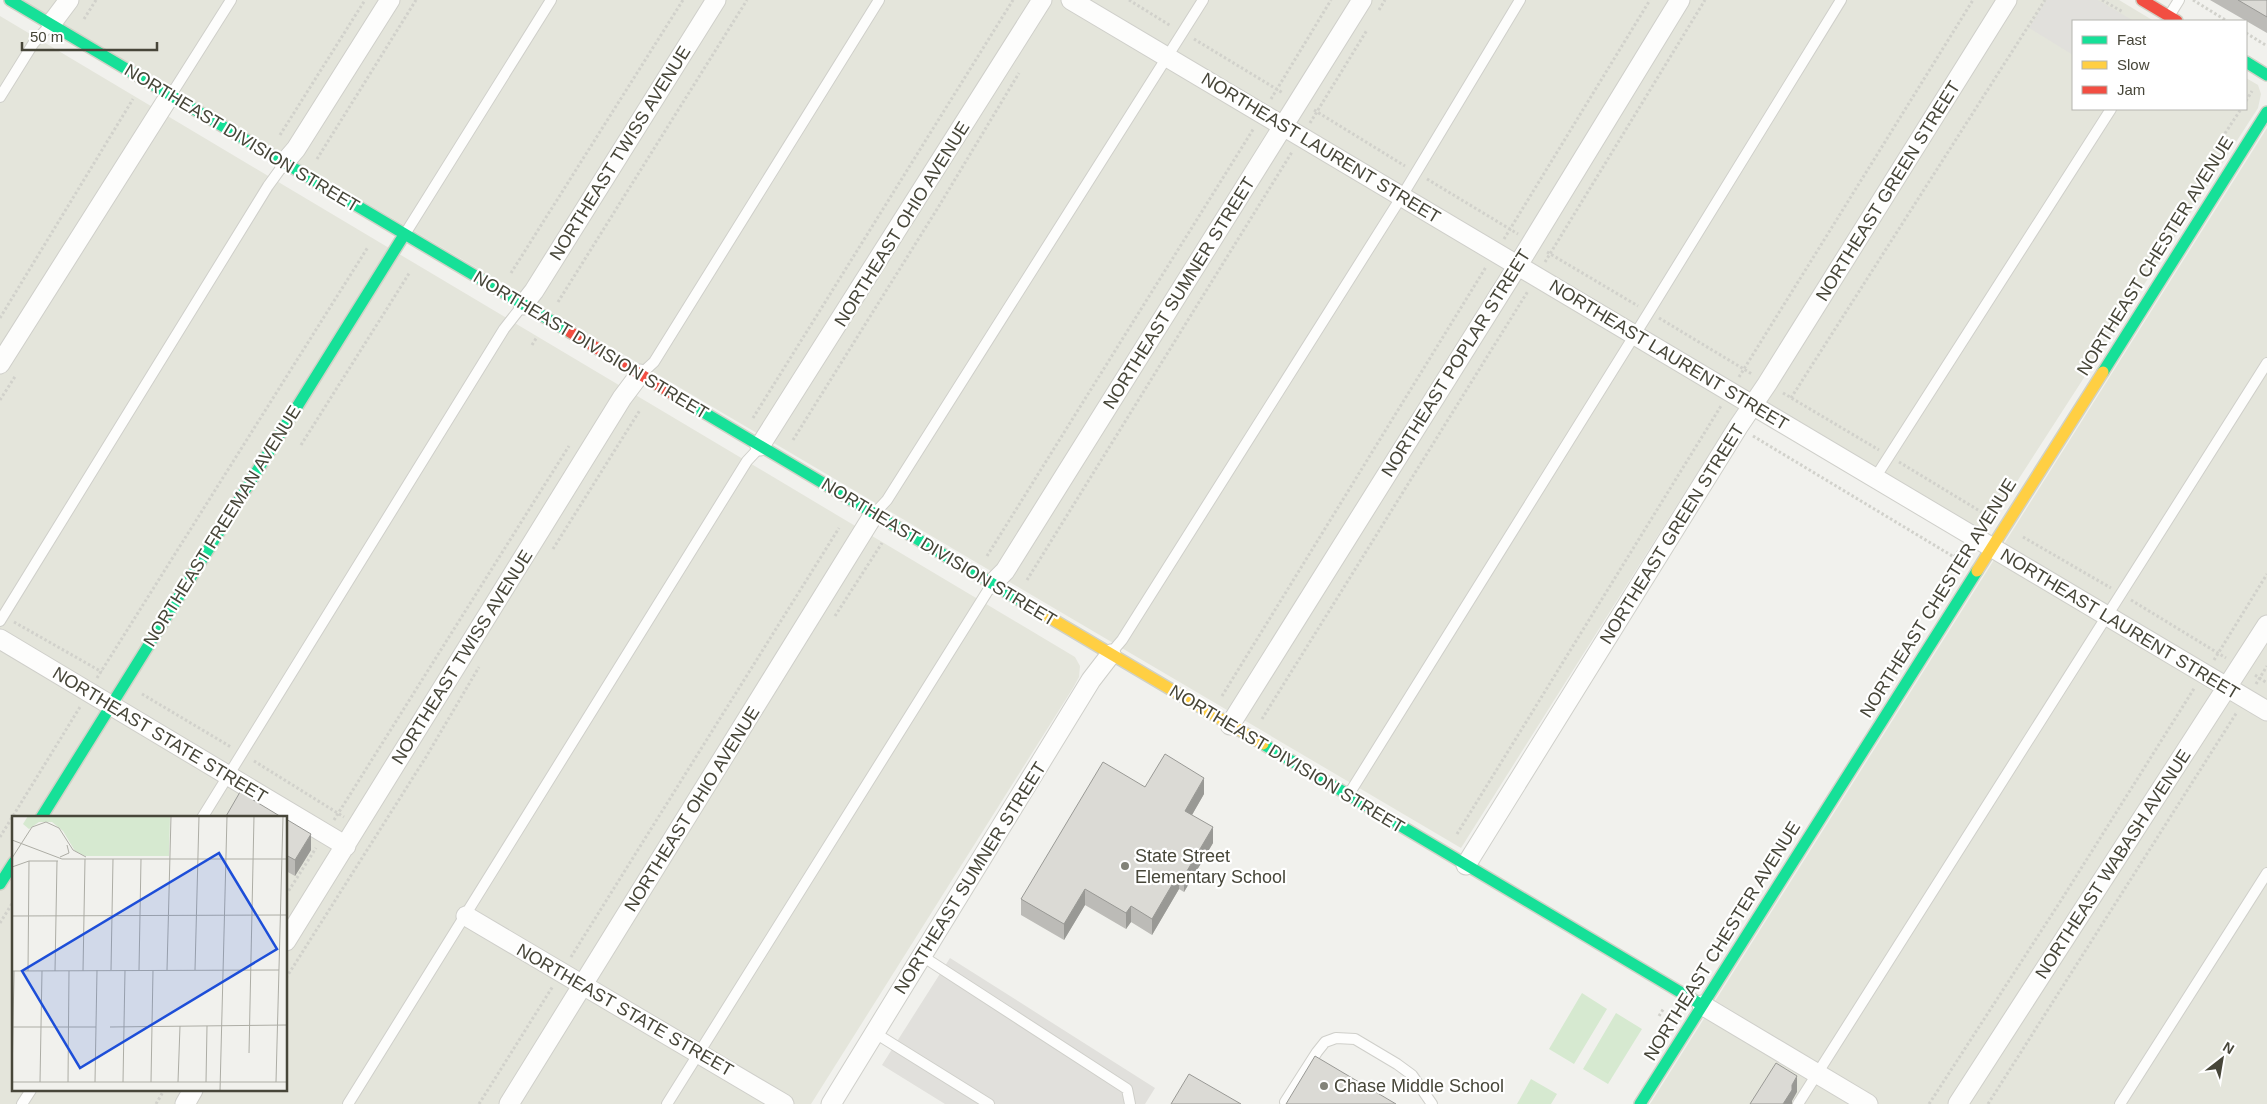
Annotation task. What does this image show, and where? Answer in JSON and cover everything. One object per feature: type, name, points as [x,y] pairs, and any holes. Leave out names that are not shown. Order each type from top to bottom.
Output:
[{"type":"street","name":"NORTHEAST DIVISION STREET","points":[[10,0],[1868,1104]]},
{"type":"street","points":[[51,24],[69,0]]},
{"type":"street","points":[[284,163],[296,149],[390,0]]},
{"type":"street","name":"NORTHEAST TWISS AVENUE","points":[[523,305],[716,0]]},
{"type":"street","name":"NORTHEAST OHIO AVENUE","points":[[760,446],[1042,0]]},
{"type":"street","name":"NORTHEAST LAURENT STREET","points":[[1071,0],[2267,711]]},
{"type":"street","name":"NORTHEAST SUMNER STREET","points":[[992,584],[1004,571],[1362,0]]},
{"type":"street","name":"NORTHEAST POPLAR STREET","points":[[1230,725],[1518,265],[1680,0]]},
{"type":"street","name":"NORTHEAST GREEN STREET","points":[[1466,865],[1738,427],[1767,384],[2007,0]]},
{"type":"street","points":[[2142,0],[2171,20]]},
{"type":"street","points":[[2247,63],[2267,75]]},
{"type":"street","points":[[0,364],[170,96]]},
{"type":"street","name":"NORTHEAST CHESTER AVENUE","points":[[1640,1104],[2267,112]]},
{"type":"street","name":"NORTHEAST FREEMAN AVENUE","points":[[42,816],[404,235]]},
{"type":"street","name":"NORTHEAST TWISS AVENUE","points":[[288,938],[617,406],[640,374]]},
{"type":"street","name":"NORTHEAST OHIO AVENUE","points":[[509,1104],[584,986],[874,514]]},
{"type":"street","name":"NORTHEAST WABASH AVENUE","points":[[1958,1104],[2267,625]]},
{"type":"street","name":"NORTHEAST STATE STREET","points":[[0,639],[346,846]]},
{"type":"street","name":"NORTHEAST SUMNER STREET","points":[[831,1104],[882,1038],[922,956],[1091,680],[1111,654]]},
{"type":"street","points":[[0,884],[12,865]]},
{"type":"street","name":"NORTHEAST STATE STREET","points":[[466,916],[784,1104]]},
{"type":"street","points":[[185,1104],[192,1092]]},
{"type":"lane","points":[[170,96],[231,0]]},
{"type":"lane","points":[[404,235],[552,0]]},
{"type":"lane","points":[[640,374],[654,362],[879,0]]},
{"type":"lane","points":[[874,514],[887,500],[1203,0]]},
{"type":"lane","points":[[1111,654],[1128,631],[1402,196],[1520,0]]},
{"type":"lane","points":[[1348,795],[1841,0]]},
{"type":"lane","points":[[2171,20],[2179,0]]},
{"type":"lane","points":[[0,97],[33,44],[51,24]]},
{"type":"lane","points":[[1876,478],[2110,110]]},
{"type":"lane","points":[[2,618],[284,163]]},
{"type":"lane","points":[[203,816],[504,329],[523,305]]},
{"type":"lane","points":[[1798,1104],[2267,363]]},
{"type":"lane","points":[[348,1104],[742,470],[760,446]]},
{"type":"lane","points":[[667,1104],[992,584]]},
{"type":"lane","points":[[2120,1104],[2267,873]]},
{"type":"lane","points":[[922,956],[1127,1089],[1130,1104]]},
{"type":"lane","points":[[882,1038],[989,1104]]},
{"type":"lane","points":[[1285,1102],[1317,1052],[1325,1042],[1336,1038],[1355,1039],[1397,1064],[1412,1075],[1432,1104]]},
{"type":"lane","points":[[22,1104],[30,1092]]},
{"type":"path","points":[[82,22],[96,0]]},
{"type":"path","points":[[278,138],[365,0]]},
{"type":"path","points":[[306,176],[416,0]]},
{"type":"path","points":[[510,275],[683,0]]},
{"type":"path","points":[[532,345],[747,0]]},
{"type":"path","points":[[752,420],[1013,0]]},
{"type":"path","points":[[1129,0],[1276,90],[1300,101],[1531,243],[2121,593],[2267,683]]},
{"type":"path","points":[[986,558],[1263,114],[1331,0]]},
{"type":"path","points":[[1376,16],[1385,0]]},
{"type":"path","points":[[1221,698],[1650,0]]},
{"type":"path","points":[[1259,722],[1538,277],[1550,254],[1705,0]]},
{"type":"path","points":[[1454,839],[1973,0]]},
{"type":"path","points":[[1791,398],[2045,0]]},
{"type":"path","points":[[2102,0],[2131,17]]},
{"type":"path","points":[[2193,0],[2225,20]]},
{"type":"path","points":[[1025,582],[1371,24]]},
{"type":"path","points":[[2247,33],[2267,46]]},
{"type":"path","points":[[792,442],[940,206],[1023,67]]},
{"type":"path","points":[[0,318],[144,80]]},
{"type":"path","points":[[2214,151],[2240,110]]},
{"type":"path","points":[[13,816],[88,692],[368,247]]},
{"type":"path","points":[[550,552],[640,410]]},
{"type":"path","points":[[1715,415],[1954,557],[1972,535],[1991,506]]},
{"type":"path","points":[[288,892],[573,438]]},
{"type":"path","points":[[479,1104],[839,528]]},
{"type":"path","points":[[1929,1104],[2060,902],[2203,674],[2219,654],[2267,574]]},
{"type":"path","points":[[2,618],[123,684],[242,754],[337,814],[378,833]]},
{"type":"path","points":[[288,975],[378,833],[482,662]]},
{"type":"path","points":[[1988,1104],[2267,666]]},
{"type":"path","points":[[0,837],[12,817]]},
{"type":"path","points":[[0,922],[12,904]]},
{"type":"path","points":[[1659,1016],[1664,1008]]},
{"type":"path","points":[[156,1104],[163,1092]]},
{"type":"shaded area","points":[[22,0],[2119,0],[2152,20],[2072,20],[2072,110],[2247,110],[2247,79],[2258,85],[2261,94],[2258,108],[1987,528],[1977,528],[1749,391],[1461,848]]},
{"type":"shaded area","points":[[2046,0],[2098,0],[2132,20],[2072,20],[2072,54],[2029,28]]},
{"type":"shaded area","points":[[0,16],[1075,657],[1080,666],[1079,677],[1073,688],[811,1104],[0,1104]]},
{"type":"shaded area","points":[[2267,128],[2267,1104],[1650,1104]]},
{"type":"shaded area","points":[[950,958],[1155,1088],[1145,1104],[945,1104],[882,1065]]},
{"type":"green space","points":[[1582,993],[1607,1009],[1574,1064],[1549,1049]]},
{"type":"green space","points":[[1616,1013],[1642,1029],[1608,1084],[1583,1069]]},
{"type":"green space","points":[[1531,1079],[1557,1094],[1551,1104],[1517,1104]]},
{"type":"building","points":[[2238,0],[2267,0],[2267,17]]},
{"type":"building","name":"State Street Elementary School","points":[[1165,754],[1204,778],[1185,811],[1213,827],[1184,876],[1179,873],[1152,919],[1131,906],[1126,913],[1085,889],[1064,924],[1021,899],[1103,762],[1145,787]]},
{"type":"building","points":[[240,792],[280,816],[226,816]]},
{"type":"building","points":[[288,820],[311,834],[295,860],[288,856]]},
{"type":"building","points":[[1315,1056],[1396,1104],[1286,1104]]},
{"type":"building","points":[[1776,1063],[1797,1076],[1792,1085],[1792,1090],[1783,1104],[1750,1104]]},
{"type":"building","points":[[1189,1074],[1241,1104],[1171,1104]]},
{"type":"traffic: fast","points":[[10,0],[570,332]]},
{"type":"traffic: fast","points":[[2247,63],[2267,75]]},
{"type":"traffic: fast","points":[[2103,372],[2267,112]]},
{"type":"traffic: fast","points":[[42,816],[404,235]]},
{"type":"traffic: fast","points":[[693,406],[1047,616]]},
{"type":"traffic: fast","points":[[1640,1104],[1977,571]]},
{"type":"traffic: fast","points":[[1263,744],[1702,1005]]},
{"type":"traffic: fast","points":[[0,884],[12,865]]},
{"type":"traffic: slow","points":[[1977,571],[2103,372]]},
{"type":"traffic: slow","points":[[1047,616],[1263,744]]},
{"type":"traffic: jam","points":[[2142,0],[2175,20]]},
{"type":"traffic: jam","points":[[570,332],[693,406]]},
{"type":"place","name":"State Street Elementary School","points":[[1125,866]]},
{"type":"place","name":"Chase Middle School","points":[[1324,1086]]}]
